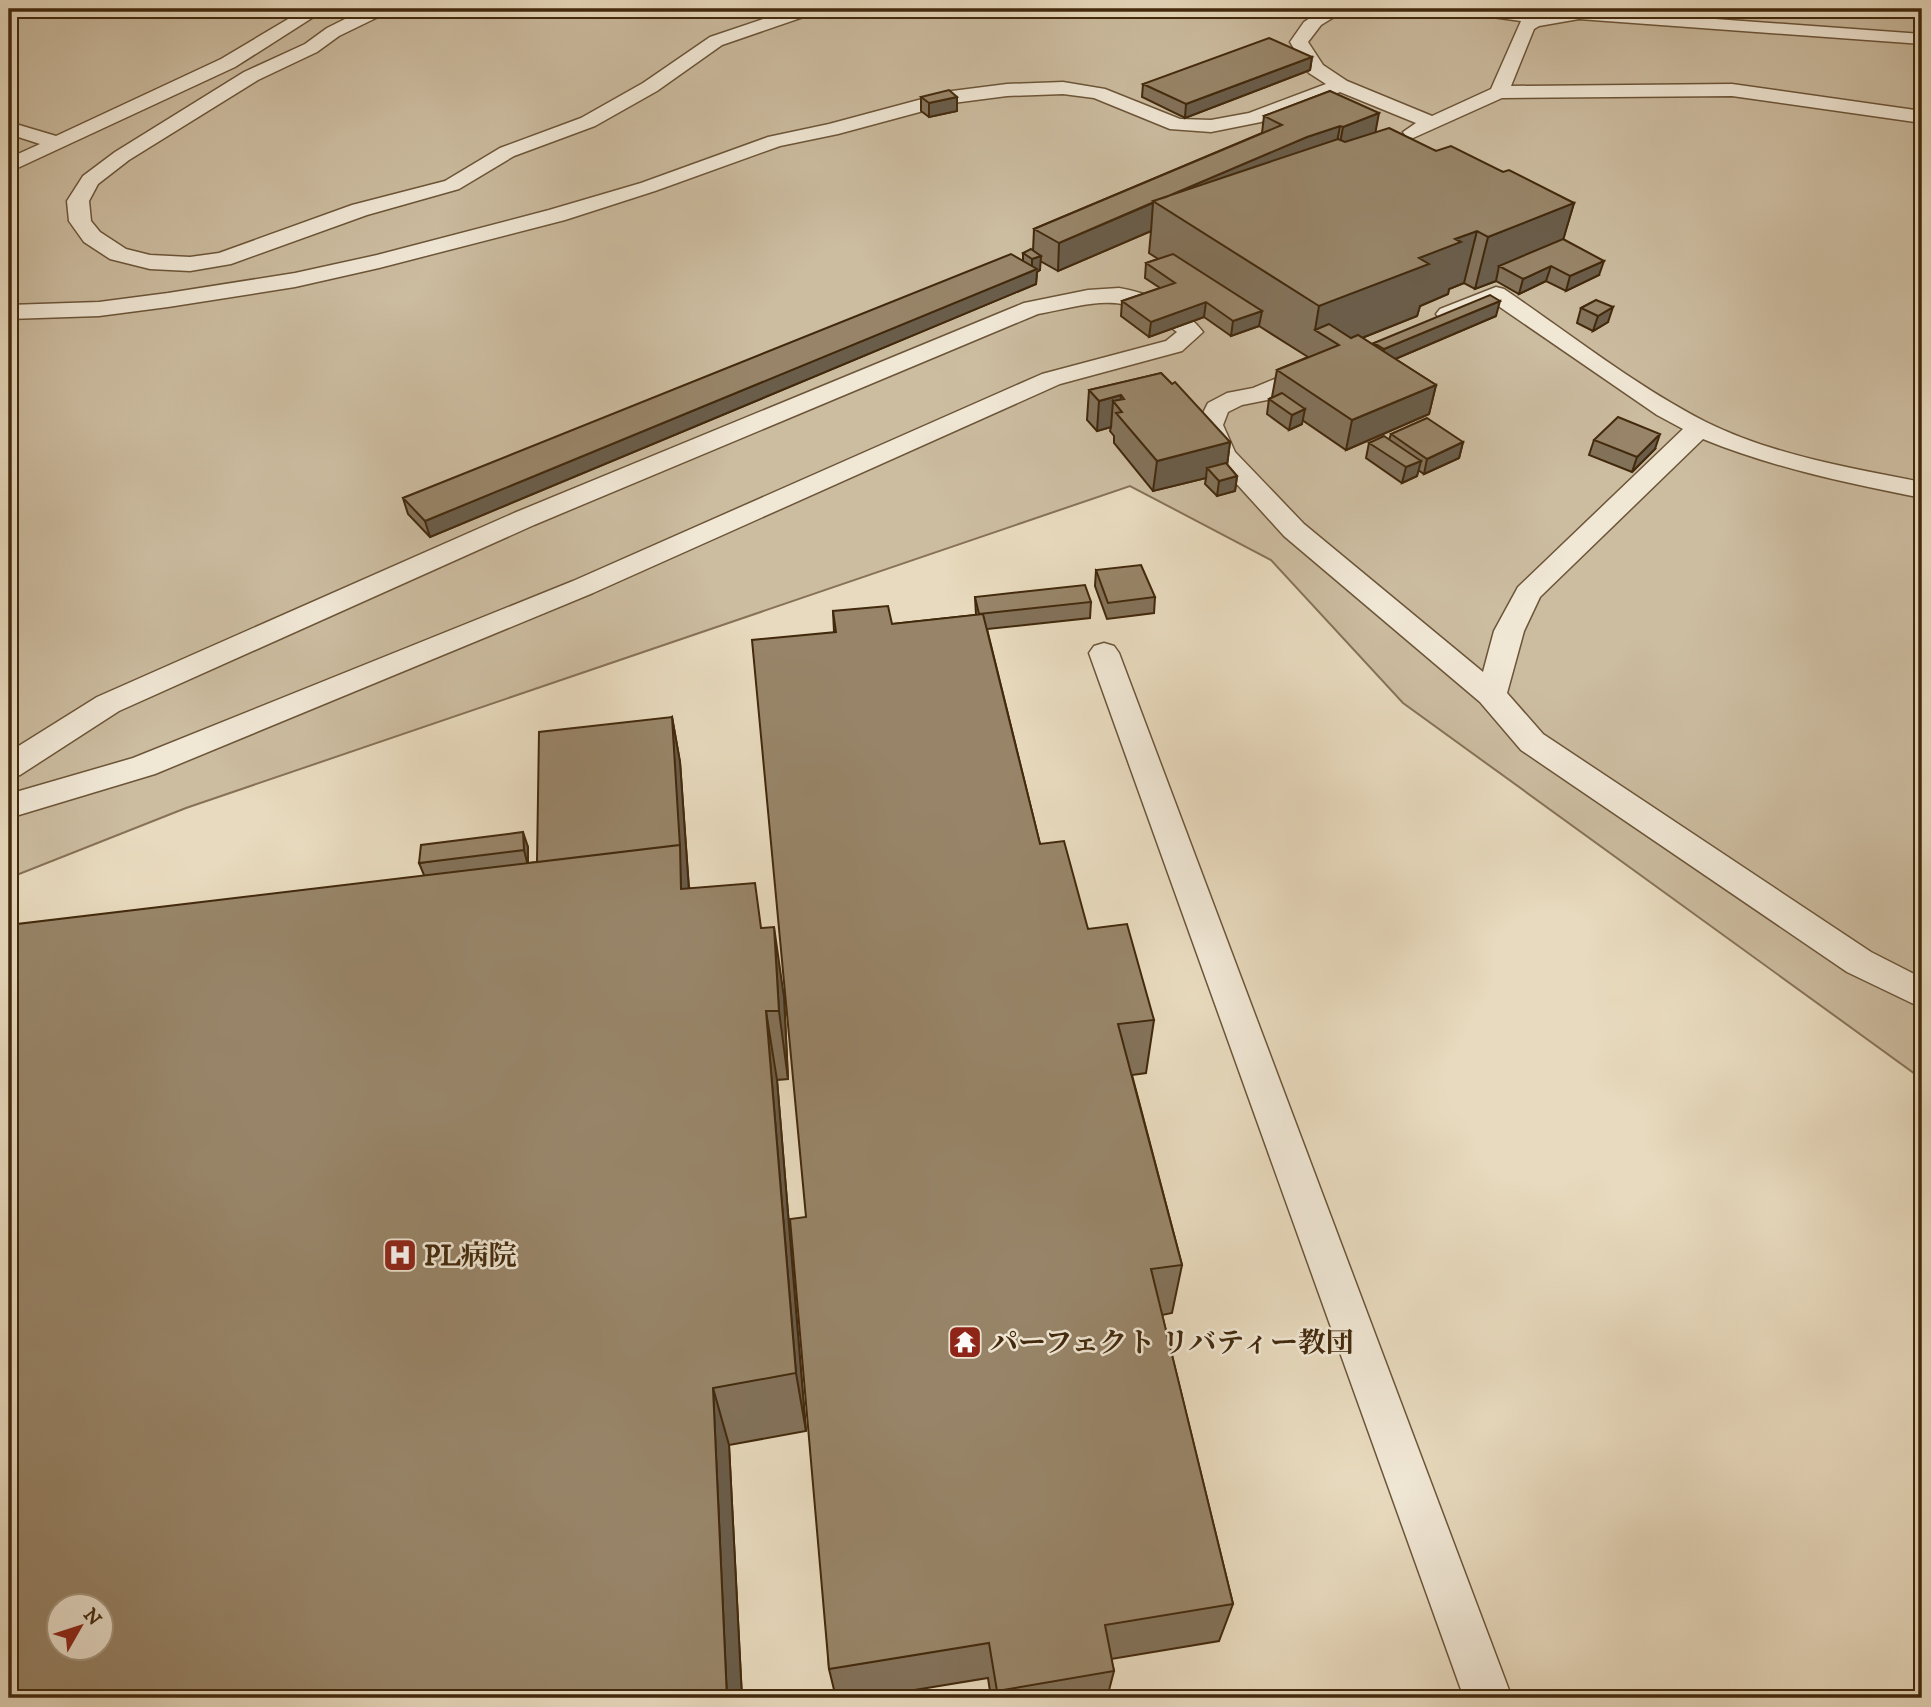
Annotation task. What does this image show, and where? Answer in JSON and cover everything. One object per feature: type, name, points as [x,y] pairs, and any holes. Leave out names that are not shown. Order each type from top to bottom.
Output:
[{"type":"lane","points":[[9,13],[19,9]]},
{"type":"lane","points":[[9,166],[82,134],[228,63],[317,9]]},
{"type":"lane","points":[[374,9],[370,14],[332,32],[311,48],[251,76],[122,156],[90,180],[78,201],[80,221],[92,237],[118,254],[150,262],[190,264],[223,259],[360,209],[452,186],[507,152],[588,122],[650,87],[716,41],[809,9]]},
{"type":"lane","points":[[1338,9],[1322,15],[1305,29],[1299,42],[1316,69],[1340,85],[1433,123]]},
{"type":"lane","points":[[1471,9],[1530,15],[1579,14],[1922,39]]},
{"type":"lane","points":[[1499,92],[1530,15]]},
{"type":"lane","points":[[9,313],[99,309],[169,300],[295,280],[379,261],[556,215],[648,187],[775,141],[831,130],[952,97],[1007,90],[1063,88],[1098,93],[1177,125],[1211,126],[1254,118],[1340,85]]},
{"type":"lane","points":[[1400,139],[1499,92],[1732,90],[1922,117]]},
{"type":"lane","points":[[1898,112],[1922,97]]},
{"type":"lane","points":[[9,128],[58,143]]},
{"type":"lane","points":[[1421,326],[1496,294],[1666,410],[1699,428],[1752,450],[1828,472],[1922,489]]},
{"type":"lane","points":[[9,767],[108,704],[524,519],[1032,308],[1118,295],[1144,302],[1168,314],[1191,332],[1174,346],[1051,379],[583,587],[144,766],[9,806]]},
{"type":"lane","points":[[1333,363],[1258,395],[1236,398],[1217,408],[1210,425],[1224,454],[1294,530],[1491,695],[1532,742],[1858,962],[1922,994]]},
{"type":"lane","points":[[1491,695],[1509,631],[1528,593],[1699,428]]},
{"type":"lane","points":[[1104,653],[1488,1698]]},
{"type":"shaded area","points":[[9,9],[1922,9],[1922,1079],[1403,703],[1271,560],[1130,486],[186,808],[9,878]]},
{"type":"building","points":[[1269,38],[1312,57],[1186,104],[1143,84]]},
{"type":"building","points":[[949,90],[957,97],[929,103],[921,97]]},
{"type":"building","points":[[1330,91],[1379,113],[1307,137],[1059,243],[1034,229],[1282,125],[1264,116]]},
{"type":"building","points":[[1389,128],[1436,151],[1451,146],[1503,172],[1509,170],[1574,203],[1488,237],[1477,231],[1455,239],[1461,242],[1419,258],[1429,264],[1319,306],[1153,201],[1338,139],[1345,142]]},
{"type":"building","points":[[1563,239],[1604,261],[1570,276],[1551,266],[1523,279],[1499,266]]},
{"type":"building","points":[[1031,249],[1041,256],[1032,259],[1023,253]]},
{"type":"building","points":[[1011,254],[1037,269],[425,521],[403,498]]},
{"type":"building","points":[[1173,254],[1262,311],[1233,321],[1206,302],[1151,322],[1122,301],[1175,283],[1146,263]]},
{"type":"building","points":[[1490,295],[1500,301],[1384,349],[1374,343]]},
{"type":"building","points":[[1596,300],[1613,307],[1598,316],[1581,308]]},
{"type":"building","points":[[1329,324],[1351,338],[1358,335],[1436,385],[1352,420],[1277,370],[1339,345],[1315,330]]},
{"type":"building","points":[[1161,373],[1172,384],[1175,382],[1230,442],[1157,461],[1116,413],[1122,412],[1113,401],[1124,399],[1121,395],[1099,401],[1089,390]]},
{"type":"building","points":[[1282,393],[1305,409],[1292,415],[1269,399]]},
{"type":"building","points":[[1618,417],[1660,434],[1637,457],[1594,440]]},
{"type":"building","points":[[1427,418],[1463,442],[1427,459],[1391,434]]},
{"type":"building","points":[[1384,436],[1421,461],[1406,467],[1369,443]]},
{"type":"building","points":[[1226,463],[1237,476],[1219,481],[1207,468]]},
{"type":"building","points":[[1141,565],[1155,597],[1108,603],[1096,570]]},
{"type":"building","points":[[1085,585],[1091,602],[979,614],[975,597]]},
{"type":"building","points":[[888,606],[892,624],[983,614],[1040,844],[1064,841],[1088,929],[1127,924],[1154,1020],[1118,1024],[1182,1265],[1151,1269],[1233,1604],[1105,1625],[1114,1671],[997,1691],[989,1643],[829,1669],[790,1219],[806,1217],[752,640],[836,632],[833,611]]},
{"type":"building","points":[[672,717],[680,845],[537,862],[539,732]]},
{"type":"building","points":[[523,832],[524,850],[419,863],[421,845]]},
{"type":"building","name":"PL病院","points":[[680,845],[681,889],[755,883],[761,928],[774,927],[779,1011],[766,1011],[796,1373],[713,1388],[727,1698],[9,1698],[9,925]]},
{"type":"place","name":"PL病院","points":[[400,1255]]},
{"type":"place","name":"パーフェクト リバティー教団","points":[[965,1342]]}]
